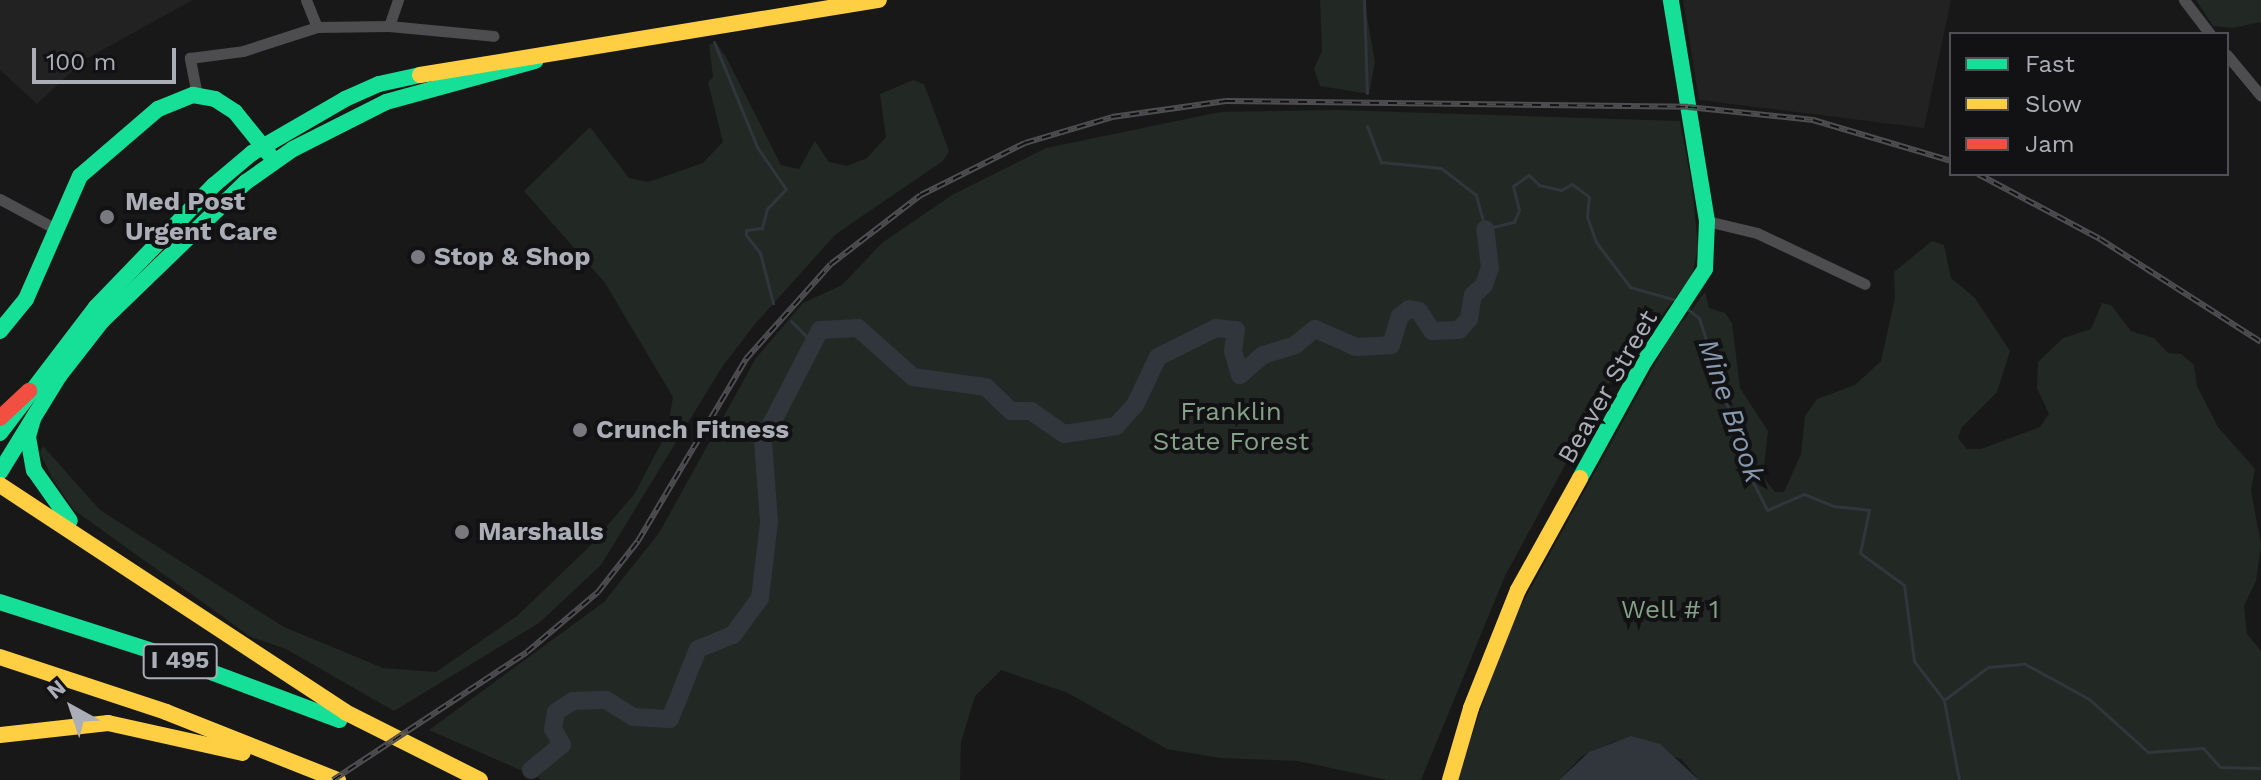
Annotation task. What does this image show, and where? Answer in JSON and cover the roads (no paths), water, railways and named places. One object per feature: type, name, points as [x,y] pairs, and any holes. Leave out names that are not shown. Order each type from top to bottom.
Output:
[{"type":"main road","points":[[0,433],[29,391],[151,247],[262,146],[379,84],[514,56],[563,52],[879,0]]},
{"type":"main road","name":"Beaver Street","points":[[1450,780],[1471,708],[1518,590],[1644,362],[1685,305],[1705,269],[1707,221],[1671,0]]},
{"type":"main road","points":[[0,472],[70,361],[117,303],[275,161],[335,124],[386,102],[563,52]]},
{"type":"main road","points":[[0,331],[26,299],[70,193],[93,161],[158,109],[197,95],[228,105],[275,161]]},
{"type":"main road","points":[[0,418],[29,391]]},
{"type":"main road","points":[[33,419],[29,444],[37,476],[62,512],[102,551]]},
{"type":"main road","points":[[0,485],[359,724]]},
{"type":"main road","name":"I 495","points":[[0,602],[168,656],[359,724],[480,780]]},
{"type":"main road","name":"I 495","points":[[0,657],[337,780]]},
{"type":"main road","points":[[0,735],[119,723],[292,763]]},
{"type":"street","points":[[306,0],[317,27]]},
{"type":"street","points":[[389,26],[398,0]]},
{"type":"street","points":[[2184,0],[2208,32]]},
{"type":"street","points":[[197,95],[190,58],[243,51],[317,27],[389,26],[494,36]]},
{"type":"street","points":[[2229,57],[2261,96]]},
{"type":"street","points":[[0,199],[54,228]]},
{"type":"street","points":[[1707,221],[1757,233],[1865,284]]},
{"type":"waterway","points":[[1364,0],[1367,93]]},
{"type":"waterway","points":[[714,42],[757,147],[786,189],[767,209],[762,228],[746,230],[746,235],[760,253],[773,303]]},
{"type":"waterway","name":"Mine Brook","points":[[1367,126],[1381,162],[1441,168],[1476,195],[1485,229],[1514,222],[1519,210],[1513,186],[1529,175],[1539,185],[1561,190],[1572,184],[1589,197],[1587,217],[1596,242],[1630,287],[1676,300]]},
{"type":"waterway","name":"Mine Brook","points":[[531,770],[562,745],[553,729],[556,712],[573,701],[606,700],[633,717],[670,719],[698,649],[733,635],[760,598],[769,522],[763,440],[820,330],[858,328],[913,377],[986,387],[1011,411],[1031,411],[1064,434],[1116,426],[1135,405],[1158,357],[1216,328],[1236,330],[1233,351],[1240,375],[1263,355],[1295,345],[1315,329],[1356,347],[1391,345],[1400,316],[1409,309],[1419,311],[1432,331],[1459,330],[1469,319],[1473,295],[1484,285],[1490,268],[1485,229]]},
{"type":"waterway","name":"Mine Brook","points":[[1685,307],[1699,318],[1749,474],[1767,510],[1804,494],[1833,506],[1869,510],[1860,553],[1904,585],[1914,661],[1944,700],[1988,667],[2025,664],[2089,699],[2148,752],[2203,748],[2220,767],[2261,768]]},
{"type":"waterway","points":[[791,321],[813,343]]},
{"type":"waterway","points":[[1944,701],[1959,780]]},
{"type":"railway","points":[[333,780],[527,652],[598,592],[638,541],[746,359],[831,264],[921,195],[1025,143],[1112,117],[1226,101],[1688,107],[1813,120],[1949,160]]},
{"type":"railway","points":[[1982,176],[2100,239],[2261,342]]},
{"type":"place","name":"Med Post Urgent Care","points":[[107,217]]},
{"type":"place","name":"Stop & Shop","points":[[418,257]]},
{"type":"place","name":"Crunch Fitness","points":[[580,430]]},
{"type":"place","name":"Marshalls","points":[[462,532]]},
{"type":"park label","name":"Franklin State Forest","points":[[1231,427]]},
{"type":"park label","name":"Well # 1","points":[[1670,610]]}]
